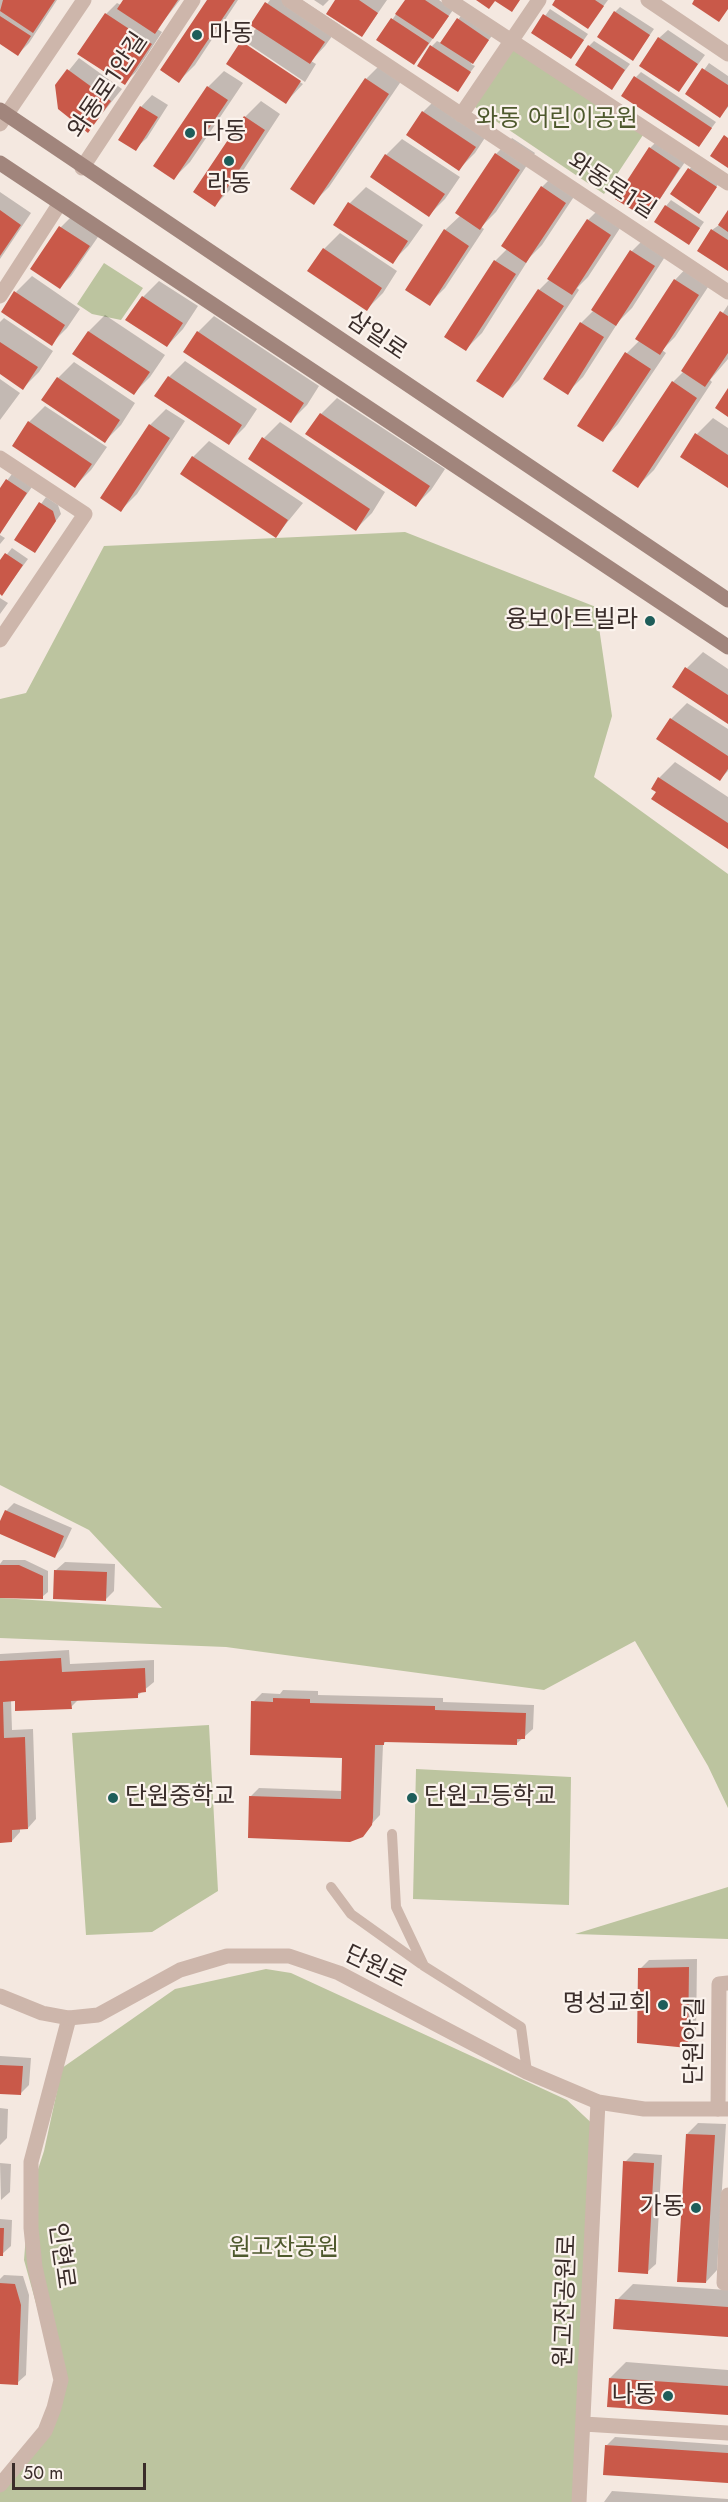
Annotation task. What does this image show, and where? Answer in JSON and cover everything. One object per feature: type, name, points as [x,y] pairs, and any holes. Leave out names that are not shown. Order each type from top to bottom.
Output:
[{"type":"main road","name":"삼일로","points":[[2,116],[728,600]]},
{"type":"main road","points":[[0,163],[728,647]]},
{"type":"street","points":[[2,116],[84,0]]},
{"type":"street","name":"와동로1안길","points":[[82,168],[193,0]]},
{"type":"street","name":"와동로1길","points":[[289,0],[728,292]]},
{"type":"street","points":[[449,0],[728,183]]},
{"type":"street","points":[[461,115],[539,0]]},
{"type":"street","points":[[648,0],[728,54]]},
{"type":"street","points":[[0,296],[60,203]]},
{"type":"street","points":[[0,640],[85,514],[1,462]]},
{"type":"street","name":"단원로","points":[[0,1996],[42,2013],[69,2018],[98,2015],[180,1970],[227,1956],[289,1956],[339,1973],[527,2072],[598,2102],[644,2109],[723,2109]]},
{"type":"street","name":"단원안길","points":[[723,2109],[719,1984],[728,1983]]},
{"type":"street","name":"인현로","points":[[0,2485],[45,2431],[61,2380],[35,2267],[31,2162],[69,2018]]},
{"type":"street","name":"원고잔공원로","points":[[579,2502],[598,2102]]},
{"type":"street","points":[[728,2195],[724,2283],[728,2283]]},
{"type":"street","points":[[584,2424],[728,2433]]},
{"type":"lane","points":[[392,1834],[396,1907],[424,1966]]},
{"type":"lane","points":[[331,1887],[351,1914],[424,1966],[521,2027],[527,2072]]},
{"type":"green space","name":"와동 어린이공원","points":[[511,46],[643,135],[604,194],[472,105]]},
{"type":"green space","points":[[104,263],[143,288],[121,320],[92,314],[77,304]]},
{"type":"green space","points":[[405,532],[596,607],[612,716],[594,777],[728,874],[728,1808],[708,1766],[635,1641],[544,1690],[226,1647],[0,1638],[0,1598],[162,1608],[89,1530],[0,1485],[0,699],[26,693],[104,546]]},
{"type":"green space","points":[[209,1725],[218,1891],[152,1932],[86,1935],[72,1733]]},
{"type":"green space","points":[[416,1769],[571,1777],[569,1905],[413,1899]]},
{"type":"green space","points":[[728,1887],[728,1939],[575,1934]]},
{"type":"green space","name":"원고잔공원","points":[[266,1969],[291,1973],[567,2100],[599,2130],[574,2502],[0,2502],[0,2482],[39,2436],[57,2379],[24,2260],[29,2197],[44,2151],[62,2068],[175,1989]]},
{"type":"building","points":[[3,0],[55,0],[33,33],[0,11]]},
{"type":"building","points":[[123,0],[178,0],[155,34],[117,9]]},
{"type":"building","name":"마동","points":[[207,0],[235,0],[179,83],[160,70]]},
{"type":"building","points":[[335,0],[359,0],[378,13],[362,37],[326,14]]},
{"type":"building","points":[[405,0],[425,0],[449,16],[433,39],[395,14]]},
{"type":"building","points":[[476,0],[520,0],[512,12],[495,1],[489,9]]},
{"type":"building","points":[[555,0],[595,0],[604,6],[588,29],[552,5]]},
{"type":"building","points":[[694,0],[728,0],[728,9],[719,22],[692,4]]},
{"type":"building","points":[[265,2],[325,42],[310,64],[250,25]]},
{"type":"building","points":[[614,11],[650,35],[633,61],[597,37]]},
{"type":"building","points":[[105,13],[152,44],[125,85],[77,54]]},
{"type":"building","points":[[543,14],[584,40],[571,59],[531,33]]},
{"type":"building","points":[[0,16],[31,36],[18,56],[0,44]]},
{"type":"building","points":[[391,18],[429,43],[414,65],[376,40]]},
{"type":"building","points":[[457,18],[489,40],[473,64],[440,43]]},
{"type":"building","points":[[658,37],[698,64],[679,92],[639,66]]},
{"type":"building","points":[[241,41],[301,81],[286,104],[226,64]]},
{"type":"building","points":[[430,45],[471,72],[458,92],[417,66]]},
{"type":"building","points":[[588,45],[625,70],[612,90],[575,65]]},
{"type":"building","points":[[702,68],[728,85],[728,106],[720,118],[685,94]]},
{"type":"building","points":[[67,69],[111,101],[88,133],[58,109],[55,85]]},
{"type":"building","points":[[634,76],[712,128],[699,147],[621,96]]},
{"type":"building","points":[[365,78],[389,94],[314,205],[290,189]]},
{"type":"building","name":"다동","points":[[207,86],[228,100],[174,180],[153,166]]},
{"type":"building","points":[[140,106],[158,117],[136,151],[118,140]]},
{"type":"building","points":[[422,111],[476,147],[459,171],[406,135]]},
{"type":"building","name":"라동","points":[[244,116],[265,130],[215,207],[193,192]]},
{"type":"building","points":[[724,135],[728,138],[728,168],[710,156]]},
{"type":"building","points":[[649,147],[680,168],[647,219],[615,199]]},
{"type":"building","points":[[495,153],[520,170],[480,230],[455,213]]},
{"type":"building","points":[[385,154],[445,194],[429,217],[370,177]]},
{"type":"building","points":[[688,168],[717,187],[699,214],[670,194]]},
{"type":"building","points":[[541,186],[566,203],[526,263],[501,246]]},
{"type":"building","points":[[348,202],[408,241],[393,264],[333,225]]},
{"type":"building","points":[[665,205],[700,228],[689,245],[654,222]]},
{"type":"building","points":[[0,210],[21,225],[0,256]]},
{"type":"building","points":[[728,210],[728,232],[718,225]]},
{"type":"building","points":[[587,219],[611,235],[572,295],[547,279]]},
{"type":"building","points":[[59,226],[90,246],[60,289],[30,269]]},
{"type":"building","points":[[444,229],[469,246],[430,306],[405,290]]},
{"type":"building","points":[[711,229],[728,240],[728,271],[697,251]]},
{"type":"building","points":[[323,248],[382,288],[367,311],[307,271]]},
{"type":"building","points":[[630,250],[655,266],[616,326],[591,310]]},
{"type":"building","points":[[494,260],[516,274],[466,351],[444,337]]},
{"type":"building","points":[[674,279],[699,295],[660,355],[635,339]]},
{"type":"building","points":[[538,289],[564,306],[503,398],[476,381]]},
{"type":"building","points":[[14,291],[65,325],[52,346],[1,312]]},
{"type":"building","points":[[142,296],[183,323],[167,347],[125,320]]},
{"type":"building","points":[[720,311],[728,316],[728,353],[705,387],[681,371]]},
{"type":"building","points":[[580,322],[604,337],[568,395],[543,379]]},
{"type":"building","points":[[88,331],[150,372],[134,395],[72,354]]},
{"type":"building","points":[[197,331],[304,403],[291,423],[183,352]]},
{"type":"building","points":[[0,342],[38,367],[23,390],[0,374]]},
{"type":"building","points":[[625,352],[651,369],[603,442],[577,426]]},
{"type":"building","points":[[168,376],[242,425],[229,445],[154,396]]},
{"type":"building","points":[[57,377],[120,420],[105,443],[41,400]]},
{"type":"building","points":[[672,381],[697,398],[638,488],[612,471]]},
{"type":"building","points":[[728,388],[728,417],[715,408]]},
{"type":"building","points":[[320,413],[430,486],[416,507],[305,434]]},
{"type":"building","points":[[28,421],[92,464],[75,488],[12,446]]},
{"type":"building","points":[[149,424],[170,438],[121,512],[100,498]]},
{"type":"building","points":[[695,433],[728,455],[728,488],[680,457]]},
{"type":"building","points":[[262,437],[370,509],[356,531],[248,459]]},
{"type":"building","points":[[192,456],[288,520],[276,538],[180,474]]},
{"type":"building","points":[[6,479],[27,493],[0,534],[0,488]]},
{"type":"building","points":[[39,502],[53,511],[56,521],[35,553],[14,540]]},
{"type":"building","points":[[5,553],[23,565],[2,596],[0,594],[0,560]]},
{"type":"building","points":[[685,667],[728,695],[728,724],[672,687]]},
{"type":"building","points":[[670,718],[728,756],[728,769],[720,781],[656,739]]},
{"type":"building","points":[[658,777],[728,823],[728,849],[651,799],[656,792],[651,789]]},
{"type":"building","points":[[5,1510],[64,1536],[55,1558],[0,1534],[0,1521]]},
{"type":"building","points":[[0,1565],[19,1565],[43,1576],[43,1599],[0,1598]]},
{"type":"building","points":[[54,1570],[107,1572],[106,1601],[53,1599]]},
{"type":"building","points":[[61,1658],[62,1672],[145,1668],[146,1692],[138,1693],[138,1698],[71,1701],[72,1709],[15,1711],[15,1701],[3,1702],[4,1738],[25,1737],[28,1829],[12,1830],[12,1842],[0,1843],[0,1661]]},
{"type":"building","points":[[273,1698],[310,1699],[310,1703],[435,1706],[435,1710],[526,1713],[525,1739],[517,1739],[517,1745],[384,1742],[384,1745],[375,1745],[373,1818],[372,1825],[363,1837],[350,1842],[248,1838],[249,1796],[341,1799],[342,1758],[250,1755],[251,1701],[273,1702]]},
{"type":"building","name":"명성교회","points":[[689,1967],[688,2048],[637,2043],[638,1968]]},
{"type":"building","points":[[0,2065],[23,2066],[21,2095],[0,2094]]},
{"type":"building","name":"가동","points":[[686,2134],[715,2135],[706,2283],[677,2282]]},
{"type":"building","points":[[623,2161],[654,2163],[648,2274],[618,2272]]},
{"type":"building","points":[[0,2228],[4,2228],[3,2256],[0,2256]]},
{"type":"building","points":[[0,2283],[15,2284],[21,2305],[18,2385],[0,2384]]},
{"type":"building","points":[[615,2299],[728,2307],[728,2337],[613,2329]]},
{"type":"building","name":"나동","points":[[609,2378],[728,2386],[728,2415],[607,2407]]},
{"type":"building","points":[[605,2445],[728,2453],[728,2483],[603,2475]]},
{"type":"place","name":"마동","points":[[197,35]]},
{"type":"place","name":"다동","points":[[190,133]]},
{"type":"place","name":"라동","points":[[229,161]]},
{"type":"place","name":"융보아트빌라","points":[[650,621]]},
{"type":"place","name":"단원중학교","points":[[113,1798]]},
{"type":"place","name":"단원고등학교","points":[[412,1798]]},
{"type":"place","name":"명성교회","points":[[663,2005]]},
{"type":"place","name":"가동","points":[[696,2208]]},
{"type":"place","name":"나동","points":[[668,2396]]}]
